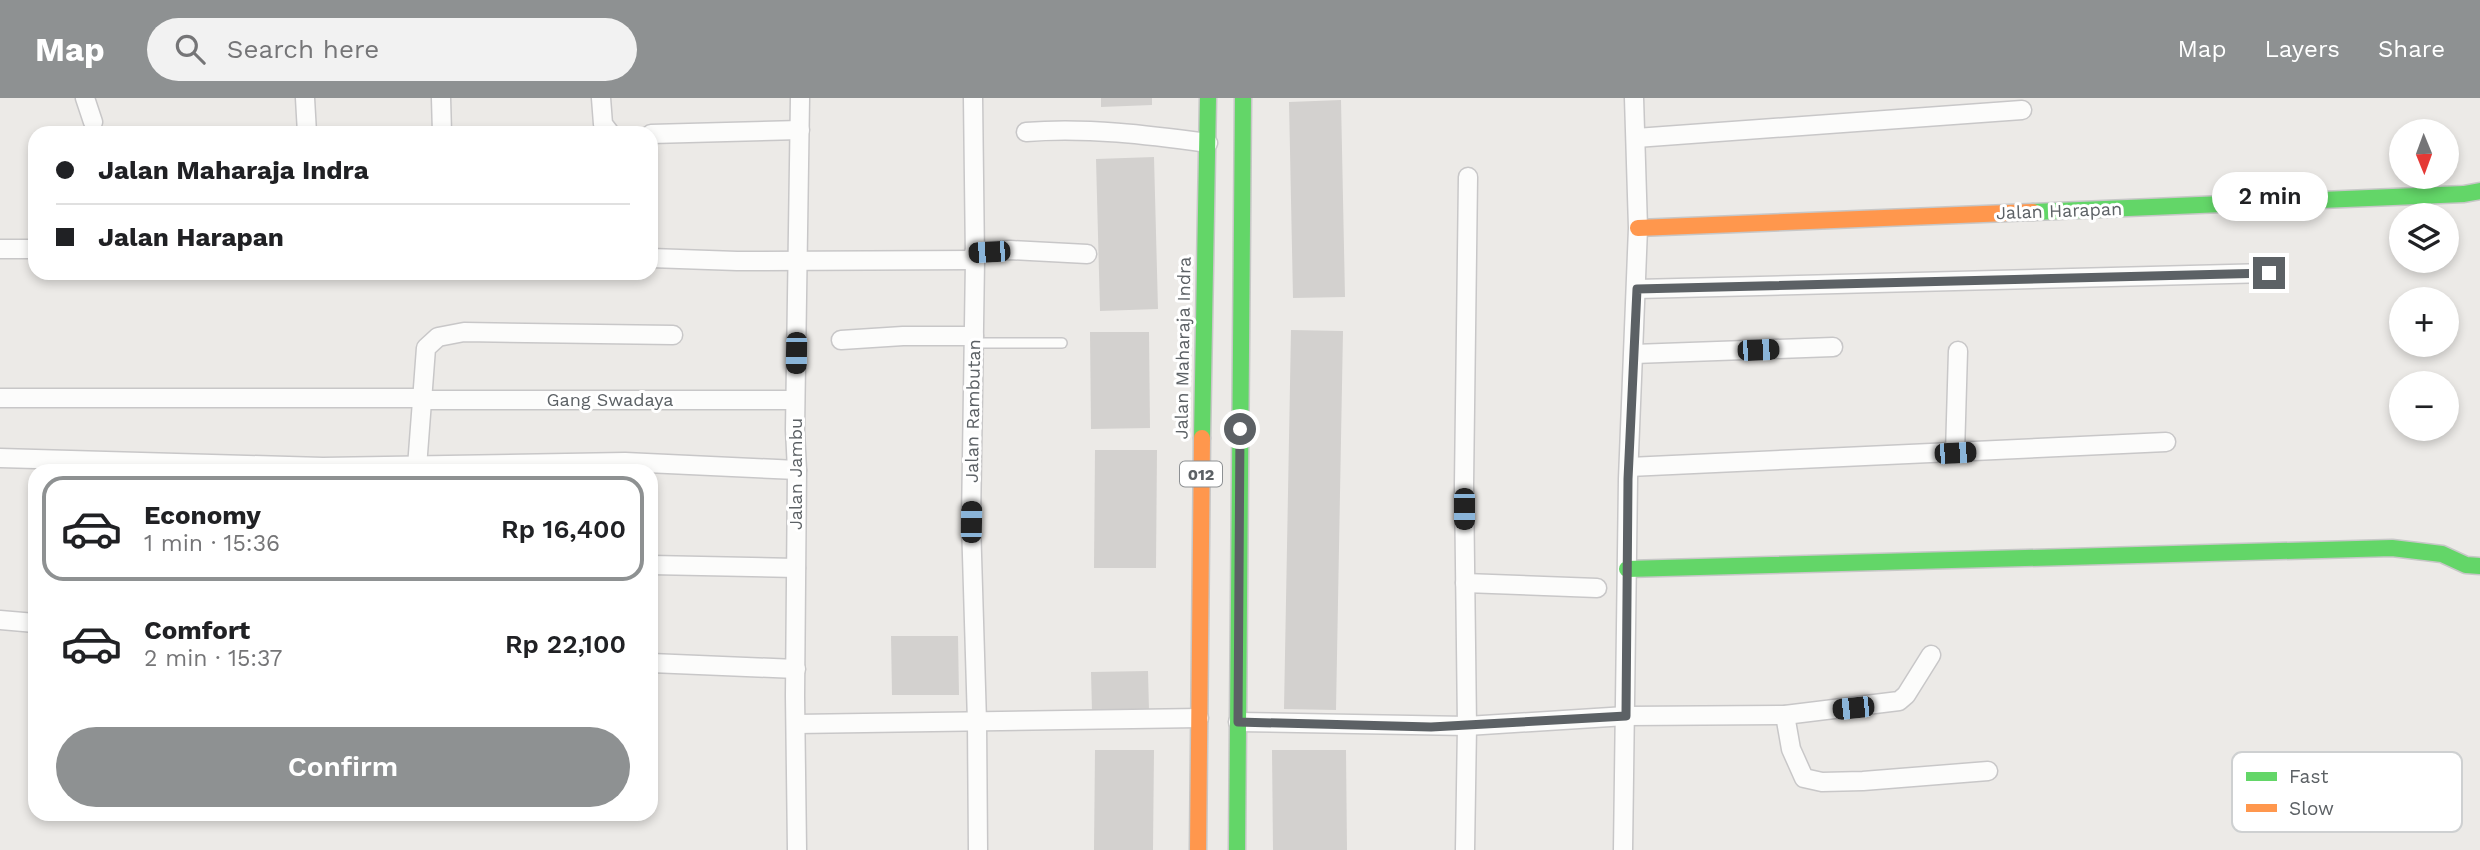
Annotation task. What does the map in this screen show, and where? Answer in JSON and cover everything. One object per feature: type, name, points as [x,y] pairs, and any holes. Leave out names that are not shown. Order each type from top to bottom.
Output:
[{"type":"main road","name":"Jalan Maharaja Indra","points":[[1208,98],[1208,143],[1223,214],[1238,722],[1237,850]]},
{"type":"main road","name":"Jalan Maharaja Indra","points":[[1198,850],[1199,718],[1223,214],[1244,98]]},
{"type":"main road","name":"Jalan Harapan","points":[[1638,228],[2464,194],[2480,191]]},
{"type":"main road","points":[[1627,569],[2392,548],[2442,554],[2466,565],[2480,566]]},
{"type":"street","points":[[305,98],[307,126]]},
{"type":"street","points":[[441,98],[442,126]]},
{"type":"street","points":[[600,98],[605,126]]},
{"type":"street","name":"Jalan Jambu","points":[[797,850],[795,401],[800,98]]},
{"type":"street","name":"Jalan Rambutan","points":[[973,98],[974,340],[971,522],[978,850]]},
{"type":"street","points":[[1623,850],[1629,467],[1638,228],[1634,98]]},
{"type":"street","points":[[91,99],[93,122]]},
{"type":"street","points":[[1636,138],[2022,110]]},
{"type":"street","points":[[658,134],[800,130]]},
{"type":"street","points":[[1027,132],[1049,130],[1157,136],[1208,143]]},
{"type":"street","points":[[1465,850],[1467,726],[1464,484],[1468,177]]},
{"type":"street","points":[[0,248],[28,249]]},
{"type":"street","points":[[658,258],[737,261],[974,257],[1010,250],[1087,254]]},
{"type":"street","points":[[1637,289],[2269,273]]},
{"type":"street","points":[[417,464],[426,348],[438,337],[464,332],[673,335]]},
{"type":"street","points":[[841,340],[903,335],[974,340]]},
{"type":"street","points":[[1634,354],[1833,347]]},
{"type":"street","points":[[1955,453],[1958,351]]},
{"type":"street","name":"Gang Swadaya","points":[[0,398],[795,401]]},
{"type":"street","points":[[1629,467],[2166,442]]},
{"type":"street","points":[[0,458],[215,464]]},
{"type":"street","points":[[542,464],[625,462],[797,470]]},
{"type":"street","points":[[658,565],[796,568]]},
{"type":"street","points":[[1465,583],[1597,588]]},
{"type":"street","points":[[0,620],[28,622]]},
{"type":"street","points":[[1238,722],[1467,726],[1626,716],[1785,715],[1899,701],[1906,695],[1931,655]]},
{"type":"street","points":[[658,663],[796,669]]},
{"type":"street","points":[[1785,715],[1791,749],[1804,778],[1822,782],[1989,772]]},
{"type":"street","points":[[796,724],[1199,718]]},
{"type":"lane","points":[[974,340],[1062,343]]},
{"type":"building","points":[[1101,98],[1152,98],[1152,105],[1101,107]]},
{"type":"building","points":[[1341,100],[1345,297],[1293,298],[1289,102]]},
{"type":"building","points":[[1154,157],[1158,309],[1100,311],[1096,159]]},
{"type":"building","points":[[1291,330],[1343,331],[1336,710],[1284,709]]},
{"type":"building","points":[[1090,332],[1149,332],[1150,428],[1091,429]]},
{"type":"building","points":[[1095,450],[1157,450],[1156,568],[1094,568]]},
{"type":"building","points":[[891,636],[958,636],[959,695],[892,695]]},
{"type":"building","points":[[1148,671],[1149,711],[1092,712],[1091,672]]},
{"type":"building","points":[[1095,750],[1154,750],[1153,850],[1094,850]]},
{"type":"building","points":[[1272,750],[1346,750],[1347,850],[1273,850]]},
{"type":"traffic: fast","points":[[1202,438],[1208,98]]},
{"type":"traffic: fast","points":[[1237,850],[1243,98]]},
{"type":"traffic: fast","points":[[2033,212],[2464,194],[2480,191]]},
{"type":"traffic: fast","points":[[1627,569],[2392,548],[2442,554],[2466,565],[2480,566]]},
{"type":"traffic: slow","points":[[1638,228],[2033,212]]},
{"type":"traffic: slow","points":[[1198,850],[1202,438]]},
{"type":"route","points":[[1240,429],[1238,722],[1431,727],[1626,716],[1628,479],[1637,289],[2269,273]]}]
